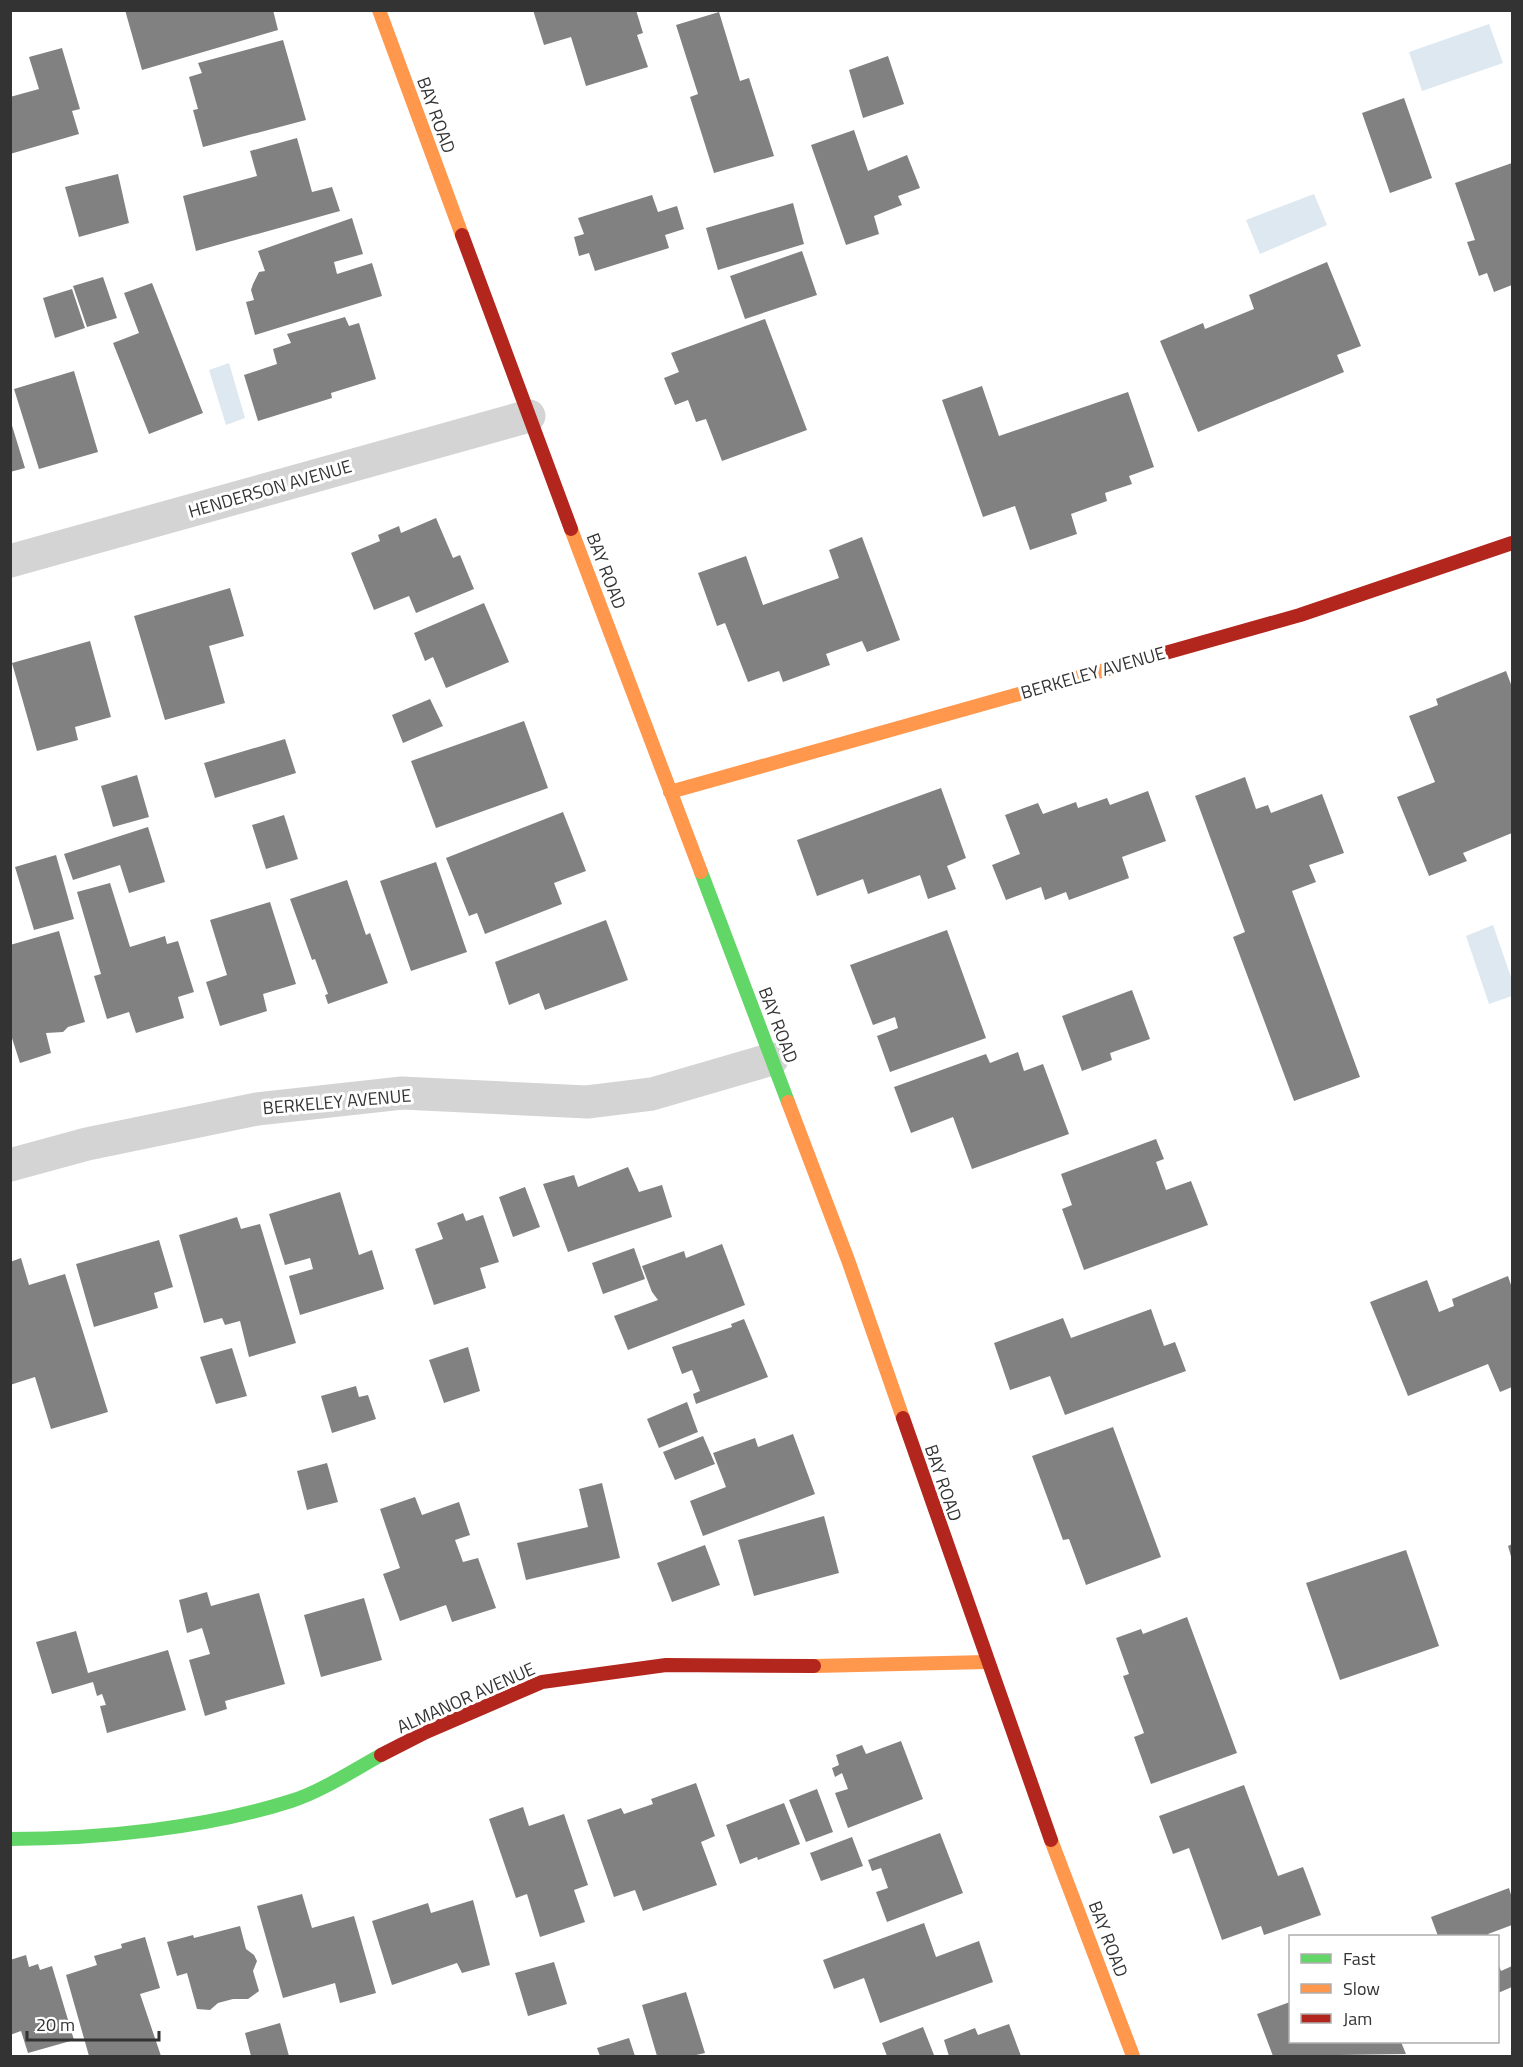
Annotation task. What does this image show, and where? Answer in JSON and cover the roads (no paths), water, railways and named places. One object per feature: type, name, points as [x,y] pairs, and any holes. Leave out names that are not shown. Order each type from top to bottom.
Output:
[{"type":"street","name":"BAY ROAD","points":[[379,10],[670,792],[848,1260],[1031,1787],[1133,2056]]},
{"type":"street","name":"HENDERSON AVENUE","points":[[10,561],[529,416]]},
{"type":"street","name":"BERKELEY AVENUE","points":[[670,792],[1300,615],[1512,543]]},
{"type":"street","name":"BERKELEY AVENUE","points":[[10,1165],[87,1144],[257,1109],[402,1093],[587,1102],[652,1094],[772,1059]]},
{"type":"street","name":"ALMANOR AVENUE","points":[[10,1839],[46,1839],[188,1825],[292,1801],[426,1732],[542,1682],[666,1665],[834,1666],[987,1662]]}]
